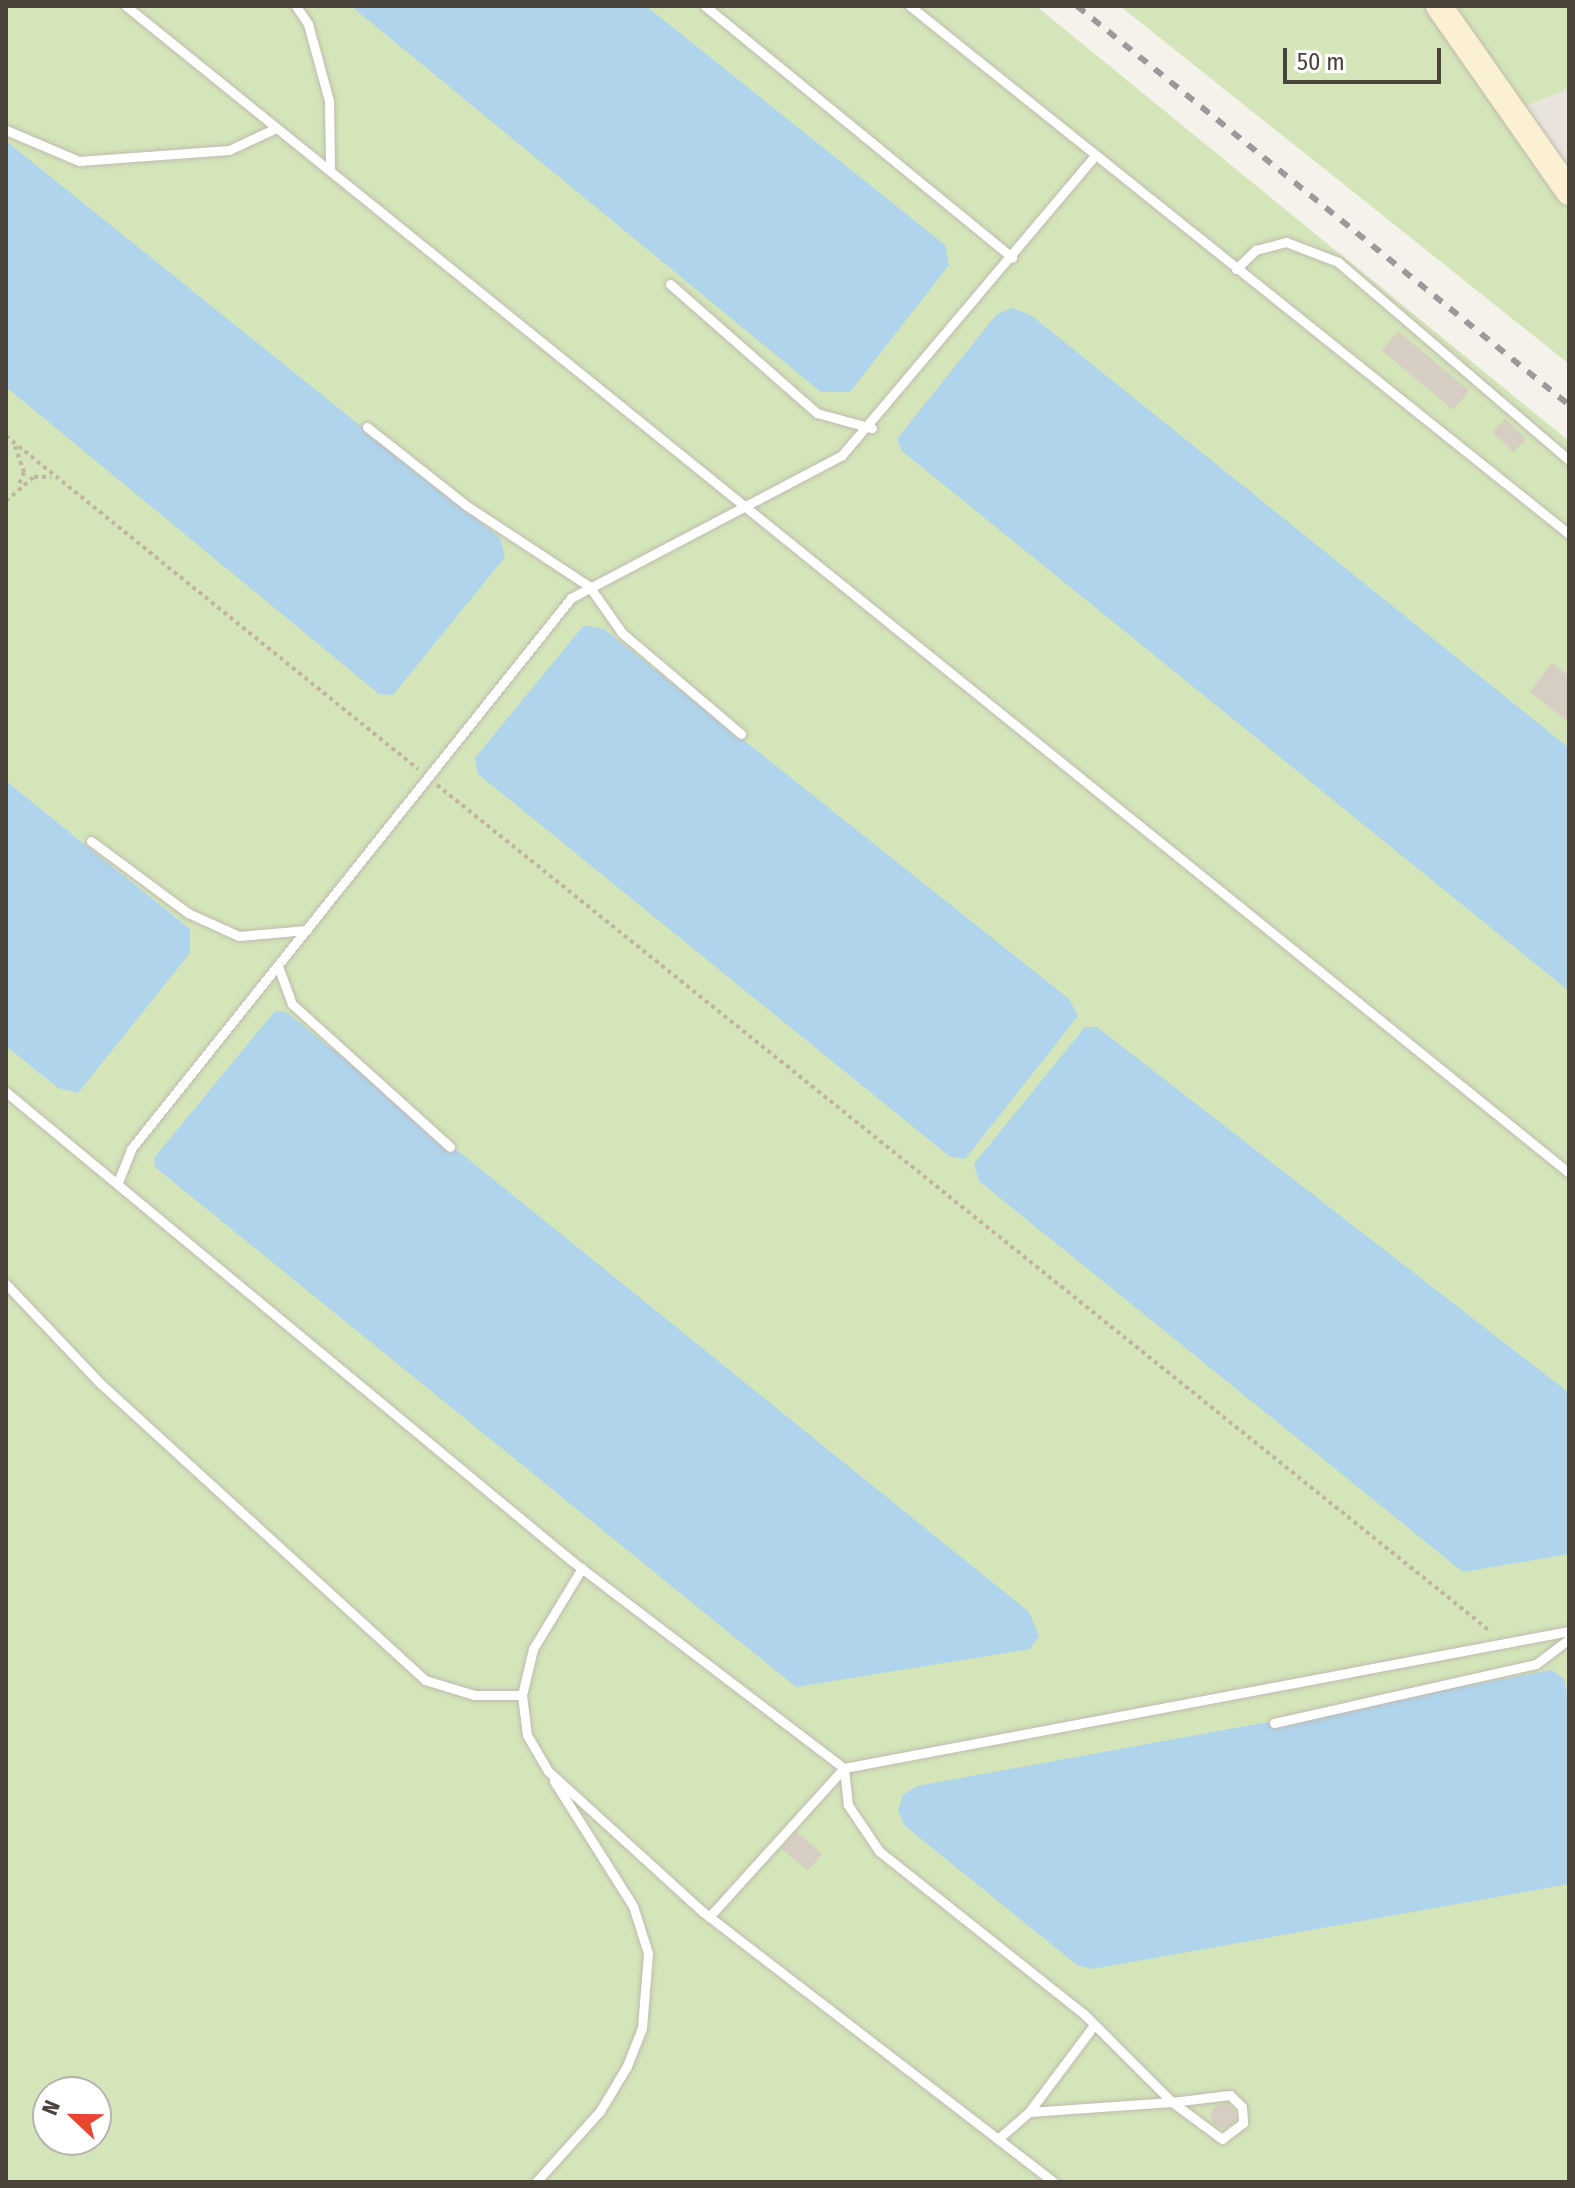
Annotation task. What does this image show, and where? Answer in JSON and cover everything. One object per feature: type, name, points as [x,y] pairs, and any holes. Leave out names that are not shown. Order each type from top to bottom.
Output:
[{"type":"main road","points":[[1439,6],[1569,192]]},
{"type":"lane","points":[[126,6],[274,129],[330,167],[1569,1173]]},
{"type":"lane","points":[[296,6],[308,24],[329,101],[330,167]]},
{"type":"lane","points":[[705,6],[1012,257]]},
{"type":"lane","points":[[910,6],[1093,158],[1569,534]]},
{"type":"lane","points":[[6,130],[79,161],[229,150],[274,129]]},
{"type":"lane","points":[[118,1182],[131,1149],[571,598],[842,455],[872,428],[1093,158]]},
{"type":"lane","points":[[1236,269],[1256,250],[1286,242],[1338,262],[1569,460]]},
{"type":"lane","points":[[670,284],[817,413],[872,428]]},
{"type":"lane","points":[[367,427],[492,524],[589,586],[622,633],[741,734]]},
{"type":"lane","points":[[91,841],[188,913],[239,936],[307,930]]},
{"type":"lane","points":[[278,966],[292,1004],[450,1147]]},
{"type":"lane","points":[[6,1092],[582,1568],[844,1768],[848,1805],[879,1851],[1094,2025],[1172,2102],[1215,2139],[1230,2137],[1243,2123],[1242,2107],[1230,2095],[1172,2102],[1029,2112]]},
{"type":"lane","points":[[6,1284],[113,1395],[425,1680],[474,1695],[522,1695]]},
{"type":"lane","points":[[536,2182],[600,2111],[627,2066],[642,2028],[648,1953],[633,1906],[527,1735],[522,1695],[533,1649],[582,1568]]},
{"type":"lane","points":[[709,1917],[844,1768],[1569,1631]]},
{"type":"lane","points":[[1274,1723],[1536,1664],[1569,1639]]},
{"type":"lane","points":[[548,1771],[709,1917],[1053,2182]]},
{"type":"lane","points":[[998,2139],[1029,2112],[1094,2025]]},
{"type":"path","points":[[8,438],[1467,1619],[1509,1642]]},
{"type":"path","points":[[6,501],[18,487],[23,456],[8,438]]},
{"type":"path","points":[[18,487],[54,476]]},
{"type":"shaded area","points":[[1569,89],[1569,173],[1515,110]]},
{"type":"green space","points":[[6,6],[1036,6],[1569,441],[1569,2182],[6,2182],[6,1046],[58,1088],[190,929],[6,781]]},
{"type":"green space","points":[[1120,6],[1435,6],[1569,196],[1569,364]]},
{"type":"green space","points":[[1442,6],[1569,6],[1569,89],[1515,110]]},
{"type":"water","points":[[351,6],[646,6],[945,245],[949,265],[850,392],[821,392]]},
{"type":"water","points":[[6,141],[500,538],[505,557],[393,695],[379,694],[6,387]]},
{"type":"water","points":[[1012,308],[1032,316],[1569,748],[1569,991],[902,451],[897,439],[997,314]]},
{"type":"water","points":[[584,625],[604,629],[1069,999],[1078,1016],[965,1159],[949,1156],[478,774],[475,758]]},
{"type":"water","points":[[6,781],[190,929],[190,953],[78,1093],[58,1088],[6,1046]]},
{"type":"water","points":[[275,1011],[286,1012],[1029,1612],[1039,1636],[1030,1649],[796,1687],[155,1167],[154,1158]]},
{"type":"water","points":[[1085,1027],[1097,1027],[1569,1393],[1569,1554],[1463,1572],[979,1181],[974,1164]]},
{"type":"water","points":[[1552,1670],[1564,1679],[1569,1704],[1569,1884],[1092,1969],[1077,1965],[904,1825],[898,1810],[903,1795],[917,1786]]},
{"type":"building","points":[[1398,331],[1469,391],[1453,410],[1382,350]]},
{"type":"building","points":[[1505,419],[1526,439],[1513,452],[1492,432]]},
{"type":"building","points":[[1552,663],[1569,676],[1569,722],[1530,692]]},
{"type":"building","points":[[796,1832],[822,1854],[808,1871],[782,1849]]},
{"type":"building","points":[[1223,2104],[1234,2111],[1235,2116],[1228,2127],[1223,2128],[1212,2121],[1211,2116],[1218,2105]]},
{"type":"railway","points":[[1077,6],[1569,405]]}]
